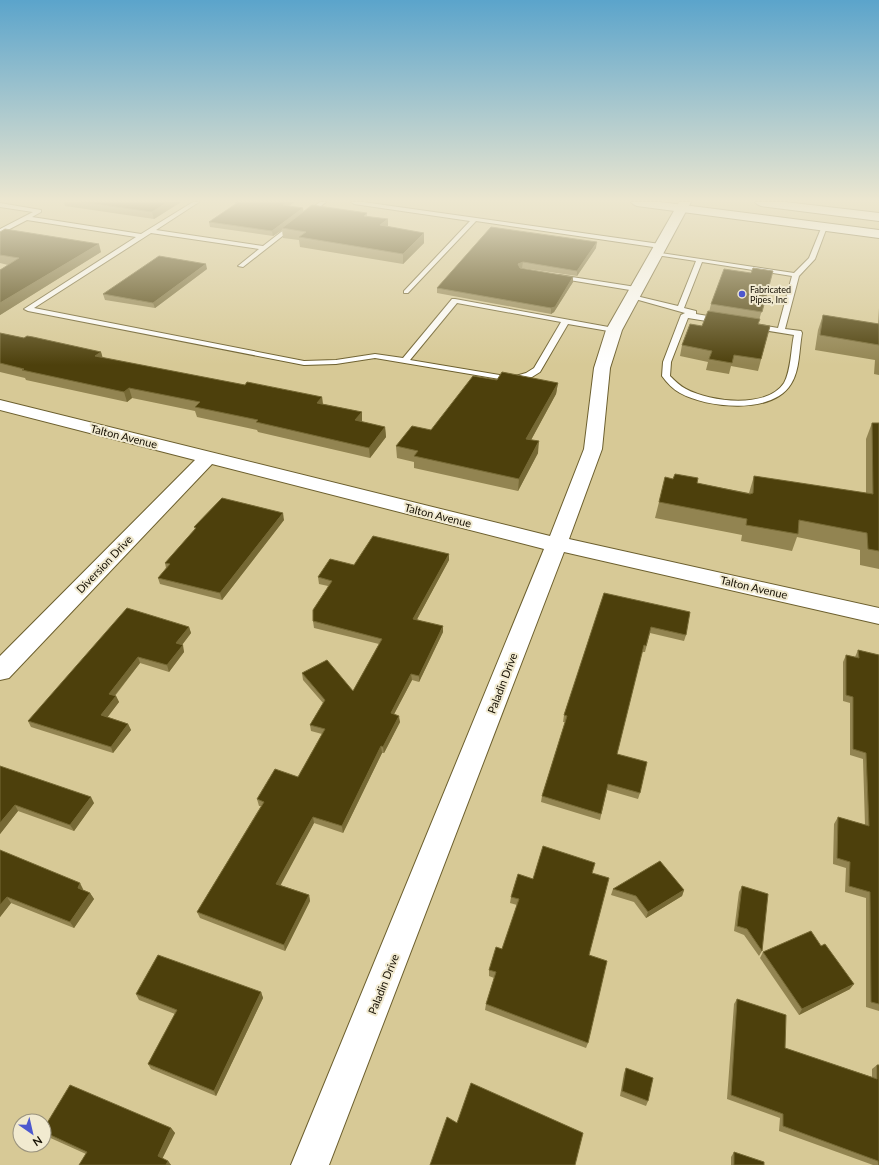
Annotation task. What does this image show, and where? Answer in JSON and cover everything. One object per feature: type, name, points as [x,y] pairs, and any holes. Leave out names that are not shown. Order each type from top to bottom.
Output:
[{"type":"main road","name":"Paladin Drive","points":[[310,1165],[583,478],[593,449],[602,368],[614,330],[654,256]]},
{"type":"main road","name":"Talton Avenue","points":[[0,405],[528,538],[572,546],[879,616]]},
{"type":"main road","name":"Diversion Drive","points":[[0,671],[208,458]]},
{"type":"lane","points":[[109,256],[28,309],[304,363],[336,362],[375,356],[500,378],[520,378],[537,370],[566,321]]},
{"type":"lane","points":[[241,266],[253,256]]},
{"type":"lane","points":[[406,292],[440,256]]},
{"type":"lane","points":[[685,256],[796,275]]},
{"type":"lane","points":[[781,330],[796,275],[813,256]]},
{"type":"lane","points":[[680,309],[700,260]]},
{"type":"lane","points":[[553,276],[634,293],[710,319]]},
{"type":"lane","points":[[405,361],[455,301],[614,330]]},
{"type":"lane","points":[[685,314],[781,330],[798,333],[788,383],[775,395],[760,402],[729,403],[707,400],[688,394],[673,385],[666,376],[667,362],[685,314]]},
{"type":"building","points":[[9,256],[78,256],[0,303],[0,270],[19,258]]},
{"type":"building","points":[[158,256],[206,264],[153,303],[103,294]]},
{"type":"building","points":[[465,256],[587,256],[577,271],[523,262],[518,264],[520,268],[573,277],[555,307],[551,308],[437,288]]},
{"type":"building","name":"Fabricated Pipes, Inc","points":[[753,268],[773,271],[762,312],[711,304],[724,269],[751,273]]},
{"type":"building","points":[[708,311],[760,319],[758,324],[770,326],[761,359],[734,355],[732,363],[709,359],[712,351],[682,345],[690,324],[702,326]]},
{"type":"building","points":[[823,315],[879,324],[879,345],[820,335]]},
{"type":"building","points":[[0,333],[24,338],[27,336],[33,337],[101,352],[95,356],[245,385],[247,382],[322,397],[317,403],[362,412],[355,420],[385,427],[369,448],[256,422],[258,420],[195,407],[200,402],[129,388],[124,392],[22,370],[24,369],[0,363]]},
{"type":"building","points":[[502,372],[558,383],[526,439],[539,441],[519,479],[414,456],[418,451],[396,446],[412,426],[431,430],[473,376],[497,380]]},
{"type":"building","points":[[872,423],[879,423],[879,551],[868,549],[867,533],[799,520],[798,534],[746,525],[747,519],[659,502],[665,477],[673,479],[675,474],[698,478],[697,483],[750,494],[753,493],[754,476],[873,494]]},
{"type":"building","points":[[222,498],[283,513],[220,593],[158,578],[170,564],[165,563],[196,528],[194,527]]},
{"type":"building","points":[[373,536],[449,554],[413,619],[443,626],[419,676],[411,674],[391,713],[399,716],[383,747],[381,746],[342,826],[313,817],[276,884],[309,895],[284,945],[197,912],[264,802],[257,799],[275,769],[298,777],[325,729],[310,725],[325,700],[302,673],[327,660],[353,691],[382,639],[313,621],[313,610],[332,581],[318,577],[330,559],[354,565]]},
{"type":"building","points":[[604,593],[690,612],[686,635],[651,627],[646,646],[644,645],[617,754],[647,762],[640,793],[608,784],[601,814],[542,796],[567,716],[564,715]]},
{"type":"building","points":[[127,608],[189,627],[176,643],[183,645],[167,665],[138,657],[109,694],[116,696],[101,715],[128,724],[111,747],[28,721]]},
{"type":"building","points":[[858,650],[879,655],[879,1004],[871,1002],[870,892],[849,886],[850,862],[837,858],[838,817],[869,826],[866,753],[853,749],[853,697],[846,695],[846,655],[859,658]]},
{"type":"building","points":[[0,766],[91,797],[70,825],[15,805],[0,823]]},
{"type":"building","points":[[543,846],[595,863],[592,873],[609,878],[589,955],[607,961],[588,1043],[486,1004],[496,972],[489,970],[496,947],[502,949],[519,899],[511,897],[518,874],[533,879]]},
{"type":"building","points":[[0,850],[80,883],[78,888],[90,893],[70,922],[7,897],[0,905]]},
{"type":"building","points":[[660,861],[684,890],[648,912],[636,896],[613,889]]},
{"type":"building","points":[[742,886],[768,894],[762,951],[747,929],[737,926]]},
{"type":"building","points":[[811,931],[821,946],[825,944],[854,984],[802,1009],[763,952]]},
{"type":"building","points":[[158,955],[261,992],[214,1091],[148,1064],[177,1010],[136,994]]},
{"type":"building","points":[[737,999],[786,1015],[785,1048],[877,1079],[877,1065],[879,1065],[879,1165],[878,1161],[783,1126],[783,1114],[731,1095]]},
{"type":"building","points":[[626,1068],[653,1078],[648,1101],[622,1091]]},
{"type":"building","points":[[471,1083],[583,1133],[575,1165],[430,1165],[447,1117],[457,1123]]},
{"type":"building","points":[[70,1085],[171,1128],[158,1156],[168,1161],[166,1165],[79,1165],[87,1152],[52,1136],[52,1115]]},
{"type":"building","points":[[734,1152],[764,1162],[764,1165],[734,1165]]},
{"type":"place","name":"Fabricated Pipes, Inc","points":[[742,294]]}]
